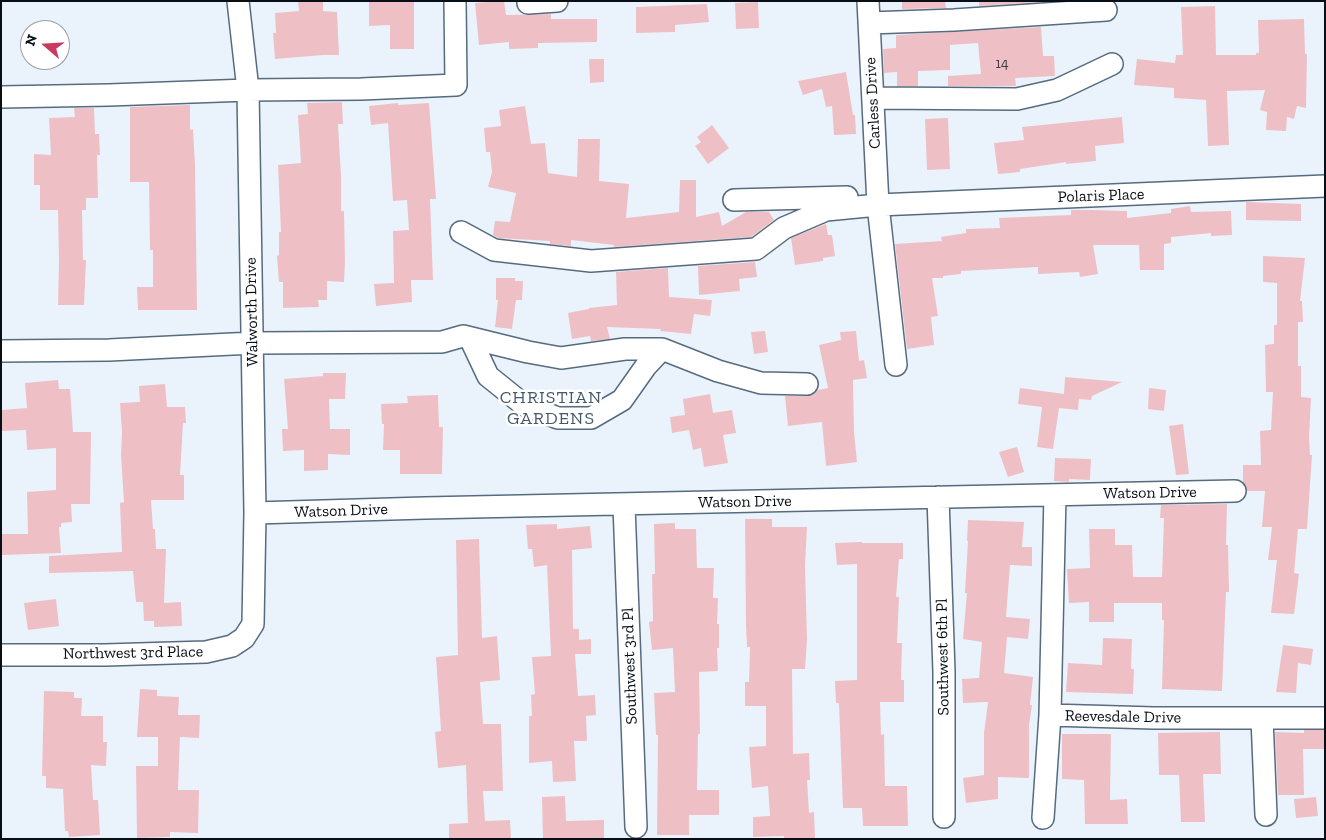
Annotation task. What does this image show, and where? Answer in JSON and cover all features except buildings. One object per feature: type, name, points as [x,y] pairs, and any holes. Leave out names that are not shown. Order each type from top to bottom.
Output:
[{"type":"street","name":"Walworth Drive","points":[[238,1],[248,90],[256,513],[253,624]]},
{"type":"street","points":[[1,96],[361,89],[456,85],[455,1]]},
{"type":"street","points":[[528,3],[557,1]]},
{"type":"street","name":"Carless Drive","points":[[868,1],[878,200],[896,365]]},
{"type":"street","points":[[869,23],[954,20],[1106,10]]},
{"type":"street","points":[[873,98],[1017,99],[1057,90],[1112,64]]},
{"type":"street","name":"Polaris Place","points":[[878,200],[1325,186]]},
{"type":"street","points":[[734,200],[878,200]]},
{"type":"street","points":[[461,232],[494,250],[591,262],[756,249],[784,228],[826,210],[878,200]]},
{"type":"street","points":[[1,351],[109,350],[253,343],[442,342],[463,336],[561,358],[625,350],[662,349],[718,371],[761,383],[807,384]]},
{"type":"street","points":[[470,338],[488,376],[524,406],[558,418],[591,418],[622,400],[646,366],[662,349]]},
{"type":"street","name":"Watson Drive","points":[[256,513],[1235,491]]},
{"type":"street","name":"Reevesdale Drive","points":[[1055,495],[1050,715],[1325,718]]},
{"type":"street","name":"Southwest 6th Pl","points":[[938,497],[944,672],[944,817]]},
{"type":"street","name":"Southwest 3rd Pl","points":[[624,505],[636,827]]},
{"type":"street","name":"Northwest 3rd Place","points":[[1,655],[105,655],[206,652],[232,646],[244,638],[253,624]]},
{"type":"street","points":[[1043,818],[1050,715]]},
{"type":"street","points":[[1262,718],[1266,815]]},
{"type":"district","name":"CHRISTIAN GARDENS","points":[[551,408]]}]
